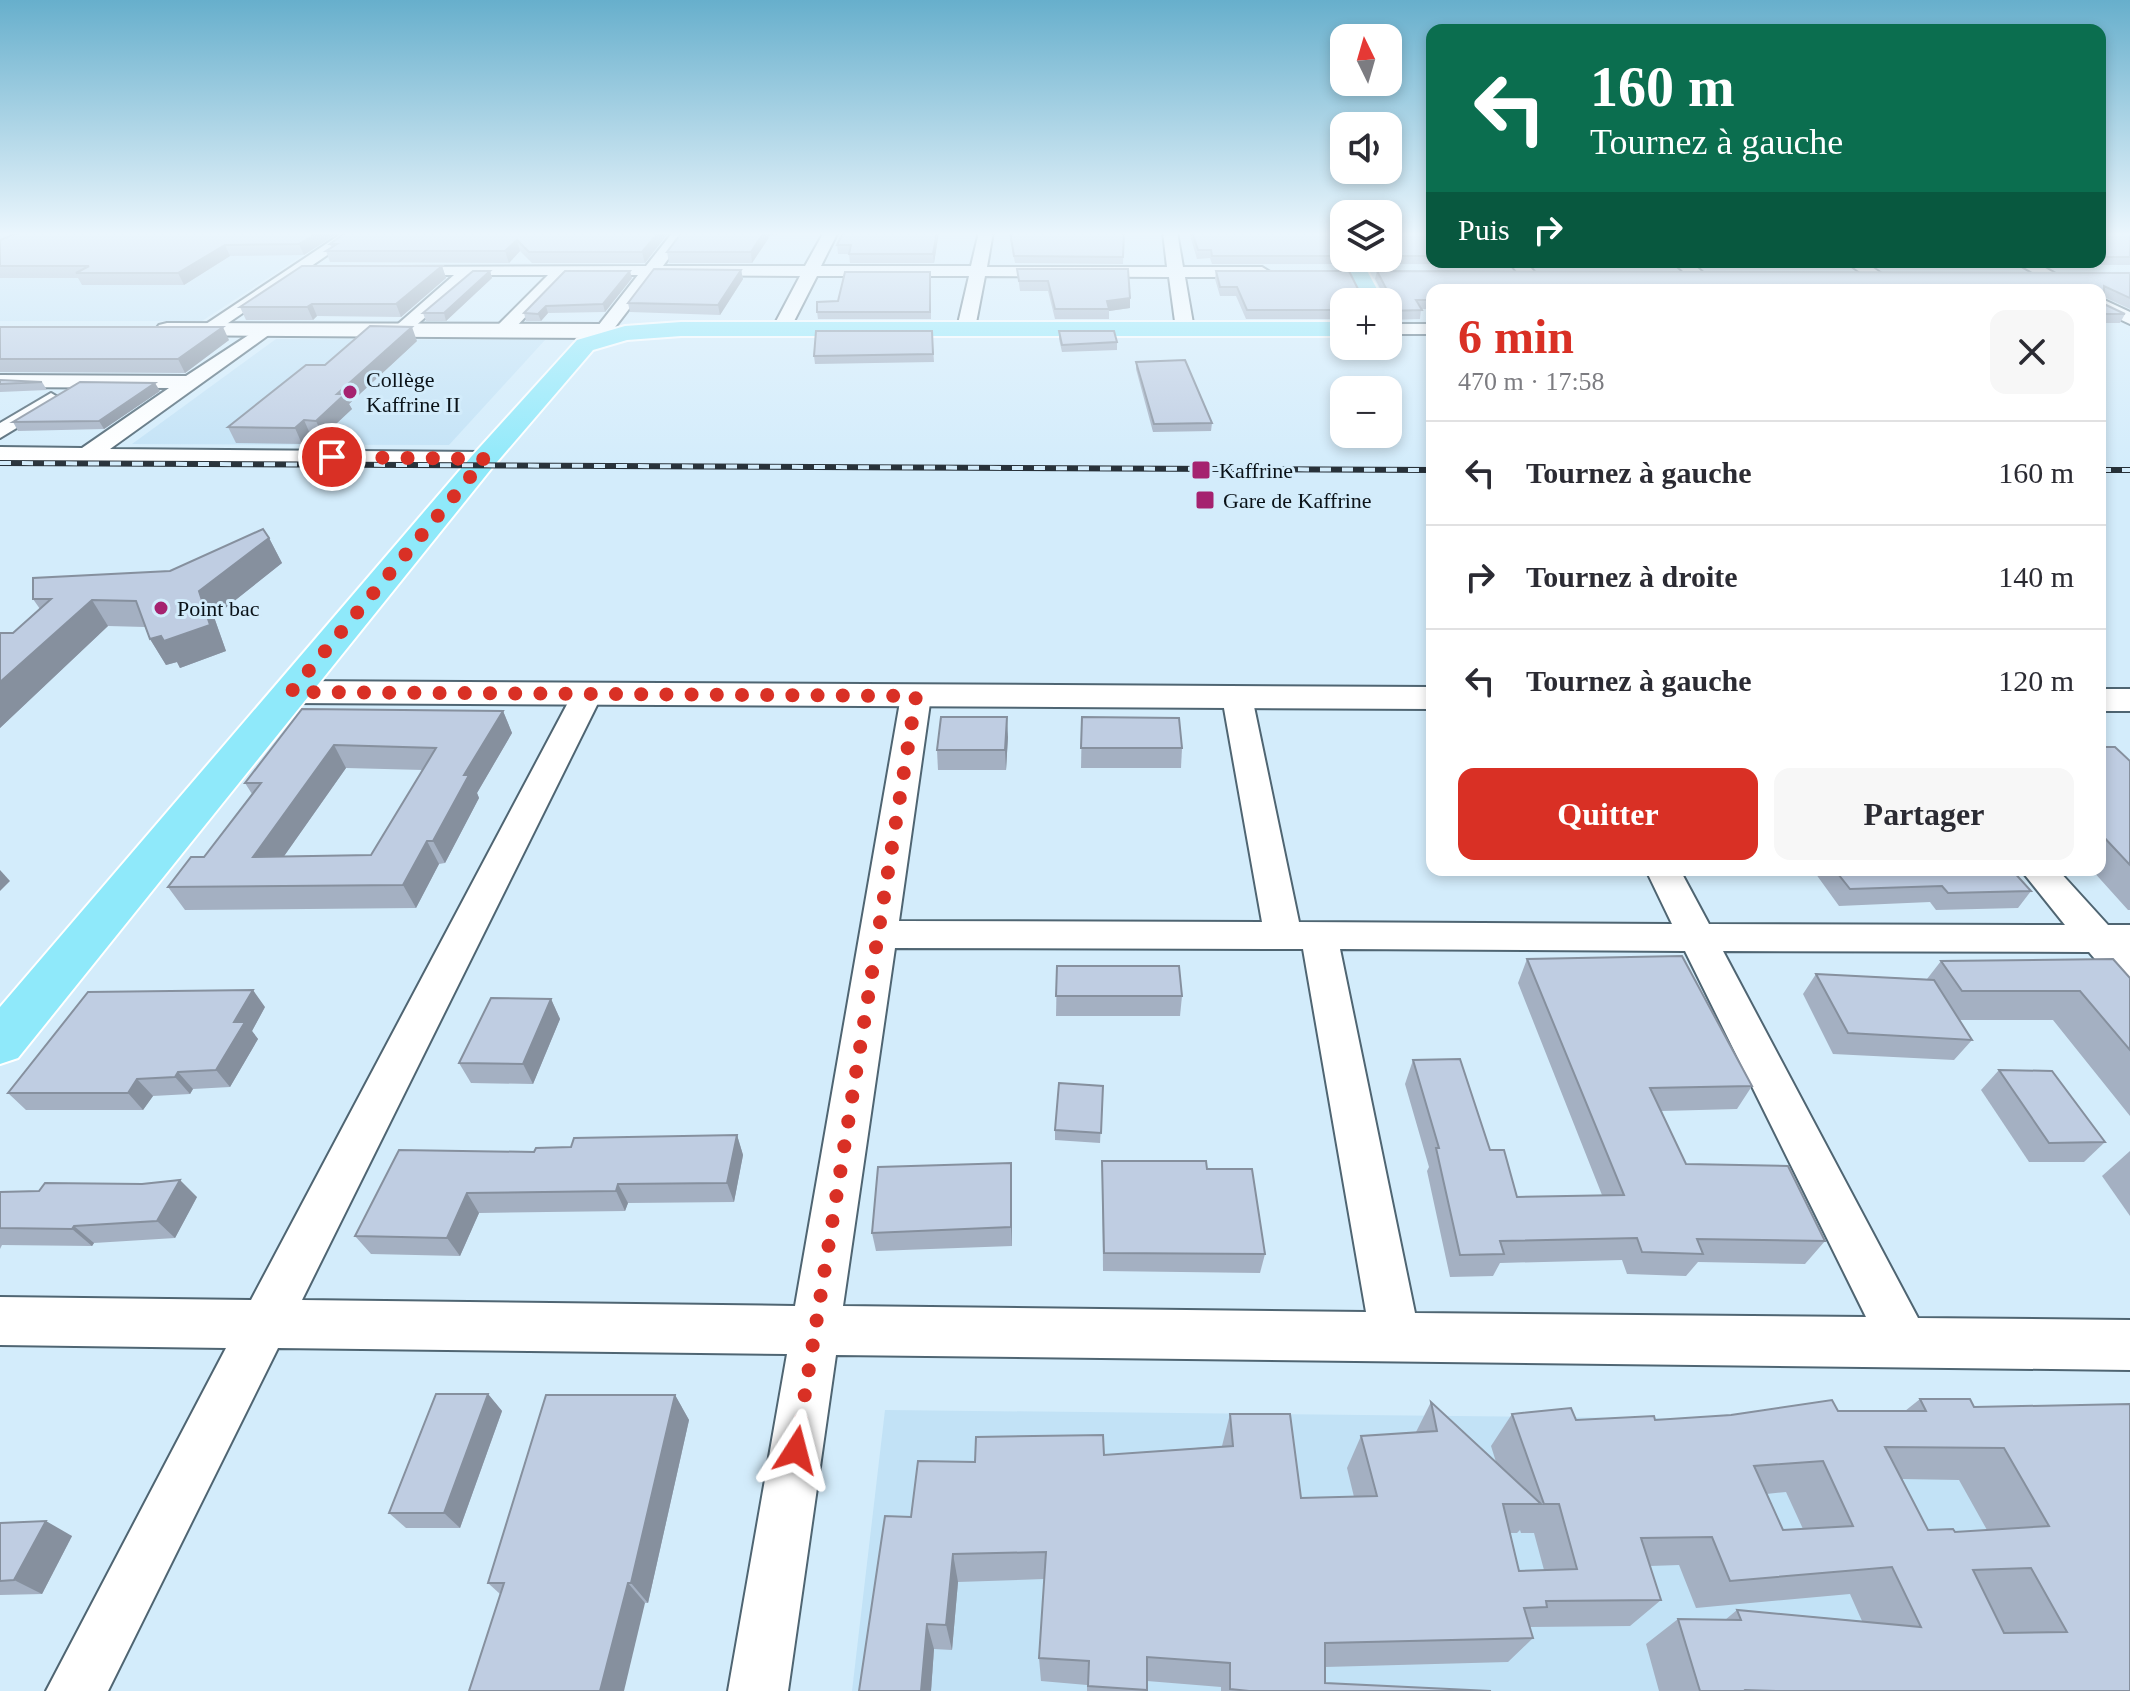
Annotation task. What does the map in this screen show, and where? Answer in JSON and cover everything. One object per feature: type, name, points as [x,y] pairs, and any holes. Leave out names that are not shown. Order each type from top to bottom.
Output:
[{"type":"main road","points":[[143,330],[607,333],[681,329],[1330,329]]},
{"type":"main road","points":[[0,1043],[485,459],[585,345],[607,333]]},
{"type":"main road","points":[[291,692],[1426,698]]},
{"type":"main road","points":[[2106,700],[2130,700]]},
{"type":"street","points":[[206,330],[235,311]]},
{"type":"street","points":[[399,331],[422,311]]},
{"type":"street","points":[[502,331],[522,311]]},
{"type":"street","points":[[607,333],[622,311]]},
{"type":"street","points":[[781,329],[790,311]]},
{"type":"street","points":[[966,328],[970,311]]},
{"type":"street","points":[[1182,311],[1185,329]]},
{"type":"street","points":[[2109,311],[2125,326]]},
{"type":"street","points":[[1402,329],[1426,329]]},
{"type":"street","points":[[87,455],[264,330]]},
{"type":"street","points":[[0,381],[190,382]]},
{"type":"street","points":[[0,432],[79,382]]},
{"type":"street","points":[[0,454],[485,459]]},
{"type":"street","points":[[76,1691],[587,695]]},
{"type":"street","points":[[758,1691],[916,696]]},
{"type":"street","points":[[1237,697],[1301,936],[1395,1337]]},
{"type":"street","points":[[1666,876],[1904,1342]]},
{"type":"street","points":[[2045,876],[2114,939],[2130,975]]},
{"type":"street","points":[[878,934],[2114,939]]},
{"type":"street","points":[[0,1321],[2130,1345]]},
{"type":"shaded area","points":[[0,311],[217,311],[202,321],[0,321]]},
{"type":"shaded area","name":"Collège Kaffrine II","points":[[276,339],[545,340],[449,445],[132,444]]},
{"type":"shaded area","points":[[885,1410],[2130,1423],[2130,1691],[852,1691]]},
{"type":"building","points":[[425,311],[446,311],[444,313],[423,313]]},
{"type":"building","points":[[817,311],[930,311],[930,312]]},
{"type":"building","points":[[2106,311],[2125,314],[2106,314]]},
{"type":"building","points":[[370,326],[412,327],[337,394],[345,394],[316,421],[304,420],[295,428],[228,427],[306,365],[325,365]]},
{"type":"building","points":[[0,327],[223,327],[178,359],[0,359]]},
{"type":"building","points":[[816,331],[932,331],[933,354],[814,356]]},
{"type":"building","points":[[1059,331],[1114,331],[1117,342],[1062,345]]},
{"type":"building","points":[[1185,360],[1212,423],[1154,424],[1136,362]]},
{"type":"building","points":[[0,380],[42,382],[0,384]]},
{"type":"building","points":[[80,382],[155,383],[99,421],[13,422]]},
{"type":"building","points":[[263,529],[269,538],[199,591],[210,625],[164,641],[161,636],[150,639],[136,601],[92,600],[0,682],[0,633],[13,633],[51,599],[33,599],[33,578],[170,571]]},
{"type":"building","points":[[302,709],[503,711],[464,775],[469,775],[433,841],[427,841],[403,885],[168,887],[191,857],[204,857],[261,783],[245,783]],"holes":[[[334,745],[436,748],[371,855],[253,857]]]},
{"type":"building","points":[[941,717],[1007,717],[1005,750],[937,750]]},
{"type":"building","points":[[1082,717],[1179,718],[1182,748],[1081,748]]},
{"type":"building","points":[[2106,747],[2115,747],[2130,761],[2130,865],[2106,839]]},
{"type":"building","points":[[1840,876],[2017,876],[2031,891],[1948,893],[1942,886],[1850,889]]},
{"type":"building","points":[[1682,956],[1752,1086],[1650,1088],[1686,1164],[1788,1166],[1825,1241],[1697,1239],[1703,1254],[1642,1252],[1637,1238],[1500,1241],[1504,1254],[1460,1255],[1436,1148],[1439,1148],[1413,1060],[1460,1059],[1490,1150],[1504,1150],[1517,1197],[1624,1195],[1527,959]]},
{"type":"building","points":[[2113,959],[2130,978],[2130,1050],[2080,991],[1962,991],[1941,961]]},
{"type":"building","points":[[1057,966],[1179,966],[1182,996],[1056,996]]},
{"type":"building","points":[[1816,974],[1934,980],[1972,1040],[1848,1033]]},
{"type":"building","points":[[253,990],[234,1022],[245,1022],[216,1070],[137,1079],[128,1093],[8,1093],[88,992]]},
{"type":"building","points":[[491,998],[551,999],[523,1064],[459,1063]]},
{"type":"building","points":[[1999,1070],[2052,1071],[2105,1142],[2049,1143]]},
{"type":"building","points":[[1059,1083],[1103,1086],[1101,1133],[1055,1130]]},
{"type":"building","points":[[737,1135],[727,1183],[618,1184],[616,1191],[467,1193],[447,1238],[355,1236],[399,1150],[534,1152],[536,1148],[571,1147],[574,1138]]},
{"type":"building","points":[[1102,1161],[1206,1161],[1207,1169],[1252,1169],[1265,1254],[1104,1253]]},
{"type":"building","points":[[1011,1163],[1011,1227],[872,1233],[878,1167]]},
{"type":"building","points":[[180,1180],[157,1221],[74,1226],[72,1229],[0,1228],[0,1192],[39,1191],[45,1183],[142,1184]]},
{"type":"building","points":[[436,1394],[488,1394],[444,1513],[389,1513]]},
{"type":"building","points":[[546,1395],[675,1395],[631,1583],[628,1583],[600,1691],[469,1691],[504,1583],[488,1583]]},
{"type":"building","points":[[1920,1399],[1970,1399],[1974,1407],[2130,1404],[2130,1691],[1700,1691],[1678,1619],[1741,1620],[1737,1610],[1921,1627],[1892,1567],[1730,1581],[1712,1537],[1641,1538],[1661,1600],[1546,1601],[1547,1607],[1524,1608],[1533,1638],[1325,1643],[1325,1683],[1491,1691],[1249,1691],[1230,1689],[1230,1663],[1147,1657],[1147,1690],[1088,1686],[1089,1661],[1039,1658],[1046,1552],[953,1554],[946,1625],[927,1624],[921,1691],[859,1691],[885,1516],[911,1517],[918,1461],[975,1462],[976,1437],[1103,1435],[1104,1455],[1233,1446],[1230,1414],[1290,1414],[1301,1498],[1377,1496],[1361,1436],[1437,1431],[1431,1402],[1541,1504],[1503,1504],[1519,1571],[1577,1569],[1559,1504],[1544,1504],[1512,1414],[1571,1408],[1576,1420],[1654,1416],[1655,1420],[1731,1415],[1832,1400],[1838,1411],[1926,1411]],"holes":[[[1885,1447],[2004,1448],[2049,1526],[1955,1532],[1953,1529],[1928,1530]],[[1823,1461],[1853,1526],[1783,1530],[1754,1466]],[[2031,1568],[2067,1632],[2004,1633],[1973,1570]]]},
{"type":"building","points":[[46,1521],[14,1580],[0,1581],[0,1523]]},
{"type":"railway","points":[[0,463],[1426,470]]},
{"type":"railway","points":[[2106,470],[2130,470]]},
{"type":"place","name":"Collège Kaffrine II","points":[[350,392]]},
{"type":"place","name":"Kaffrine","points":[[1201,470]]},
{"type":"place","name":"Gare de Kaffrine","points":[[1205,500]]},
{"type":"place","name":"Point bac","points":[[161,608]]},
{"type":"route","points":[[332,457],[485,459],[291,692],[916,696],[796,1450]]}]
